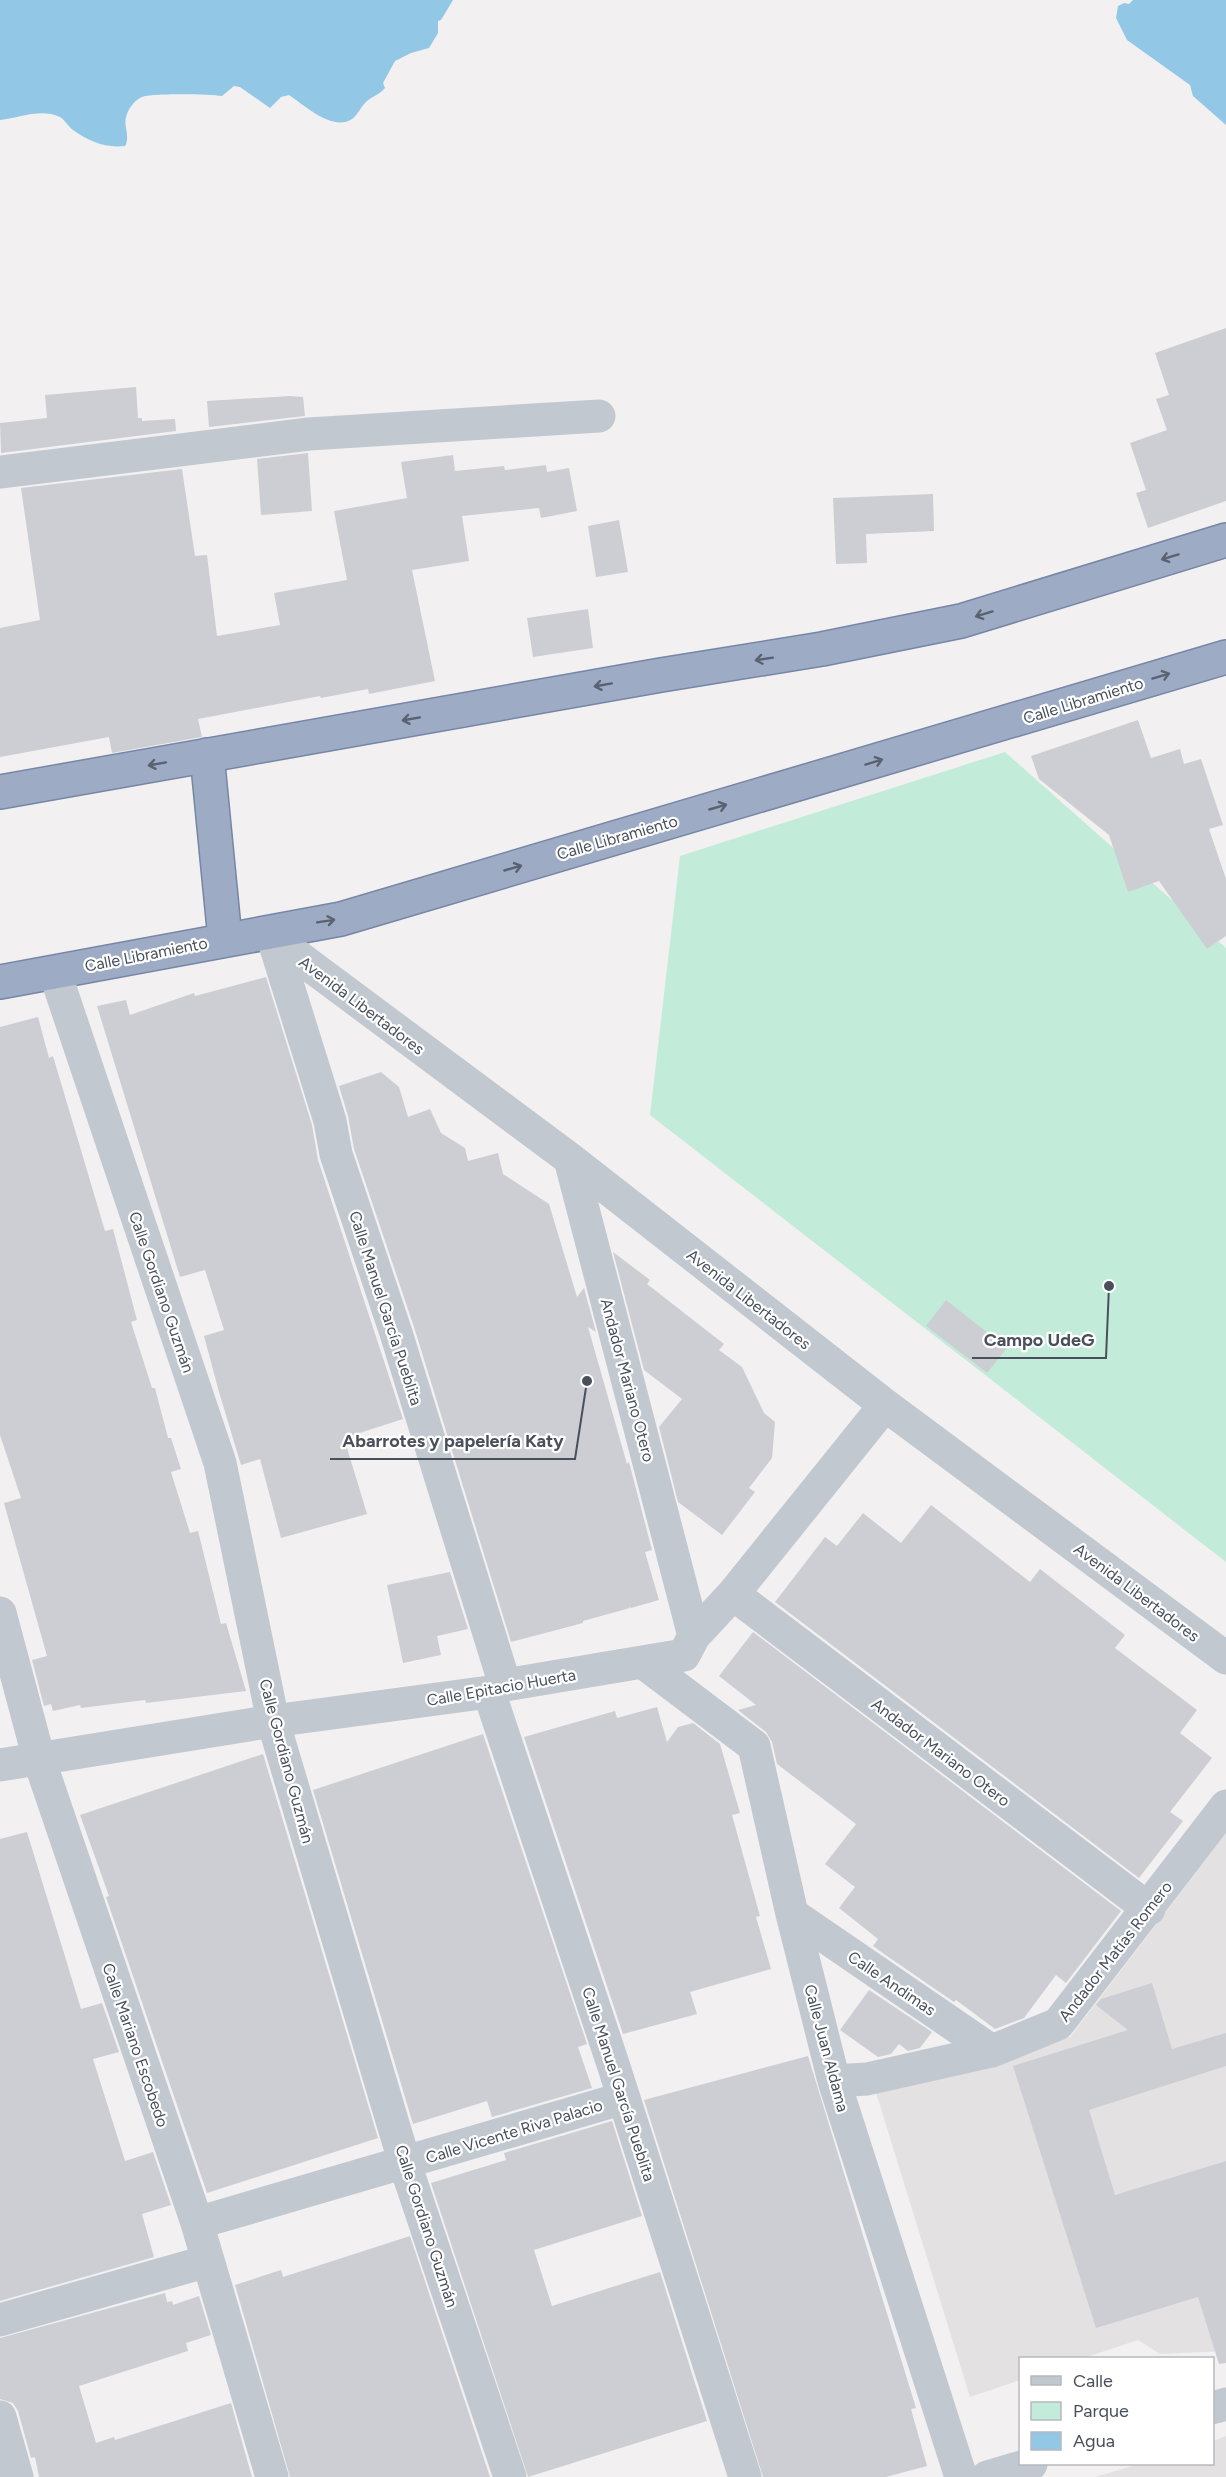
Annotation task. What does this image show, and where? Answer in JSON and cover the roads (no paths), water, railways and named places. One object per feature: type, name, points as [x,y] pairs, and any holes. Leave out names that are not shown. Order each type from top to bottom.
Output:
[{"type":"highway","points":[[0,792],[661,675],[822,650],[961,621],[1226,540]]},
{"type":"highway","name":"Calle Libramiento","points":[[0,982],[225,939],[274,934],[341,919],[1226,657]]},
{"type":"highway","points":[[207,755],[225,939]]},
{"type":"street","points":[[0,472],[309,434],[599,416]]},
{"type":"street","name":"Avenida Libertadores","points":[[274,934],[570,1159],[885,1405],[1226,1658]]},
{"type":"street","name":"Calle Manuel García Pueblita","points":[[274,934],[330,1121],[336,1154],[396,1333],[497,1689],[745,2477]]},
{"type":"street","name":"Calle Gordiano Guzmán","points":[[55,972],[220,1463],[273,1721],[405,2164],[510,2477]]},
{"type":"street","name":"Andador Mariano Otero","points":[[570,1159],[694,1636]]},
{"type":"street","name":"Calle Epitacio Huerta","points":[[0,1765],[273,1721],[497,1689],[684,1655],[694,1636],[733,1594],[885,1405]]},
{"type":"street","name":"Andador Mariano Otero","points":[[733,1594],[1149,1909]]},
{"type":"street","name":"Calle Mariano Escobedo","points":[[0,1613],[39,1759],[197,2223],[272,2477]]},
{"type":"street","name":"Calle Juan Aldama","points":[[644,1663],[754,1746],[792,1914],[834,2082],[961,2477]]},
{"type":"street","name":"Andador Matías Romero","points":[[834,2082],[867,2079],[992,2051],[1058,2025],[1226,1806]]},
{"type":"street","name":"Calle Andimas","points":[[792,1914],[992,2051]]},
{"type":"street","name":"Calle Vicente Riva Palacio","points":[[197,2223],[405,2164],[624,2098]]},
{"type":"street","points":[[0,2320],[208,2261]]},
{"type":"street","points":[[0,2417],[17,2477]]},
{"type":"street","points":[[987,2477],[1025,2465]]},
{"type":"water","points":[[0,0],[453,0],[441,20],[438,21],[438,33],[429,48],[395,61],[383,83],[385,88],[367,101],[352,119],[344,122],[328,120],[289,95],[281,97],[270,108],[240,87],[234,86],[222,96],[181,94],[147,96],[137,100],[129,109],[125,123],[127,142],[125,146],[118,146],[104,145],[85,138],[60,117],[52,114],[38,113],[0,120]]},
{"type":"water","points":[[1133,0],[1226,0],[1226,125],[1193,96],[1190,85],[1127,40],[1116,18],[1118,6],[1124,3],[1129,4]]},
{"type":"place","name":"Campo UdeG","points":[[1109,1286]]},
{"type":"place","name":"Abarrotes y papelería Katy","points":[[587,1381]]}]
